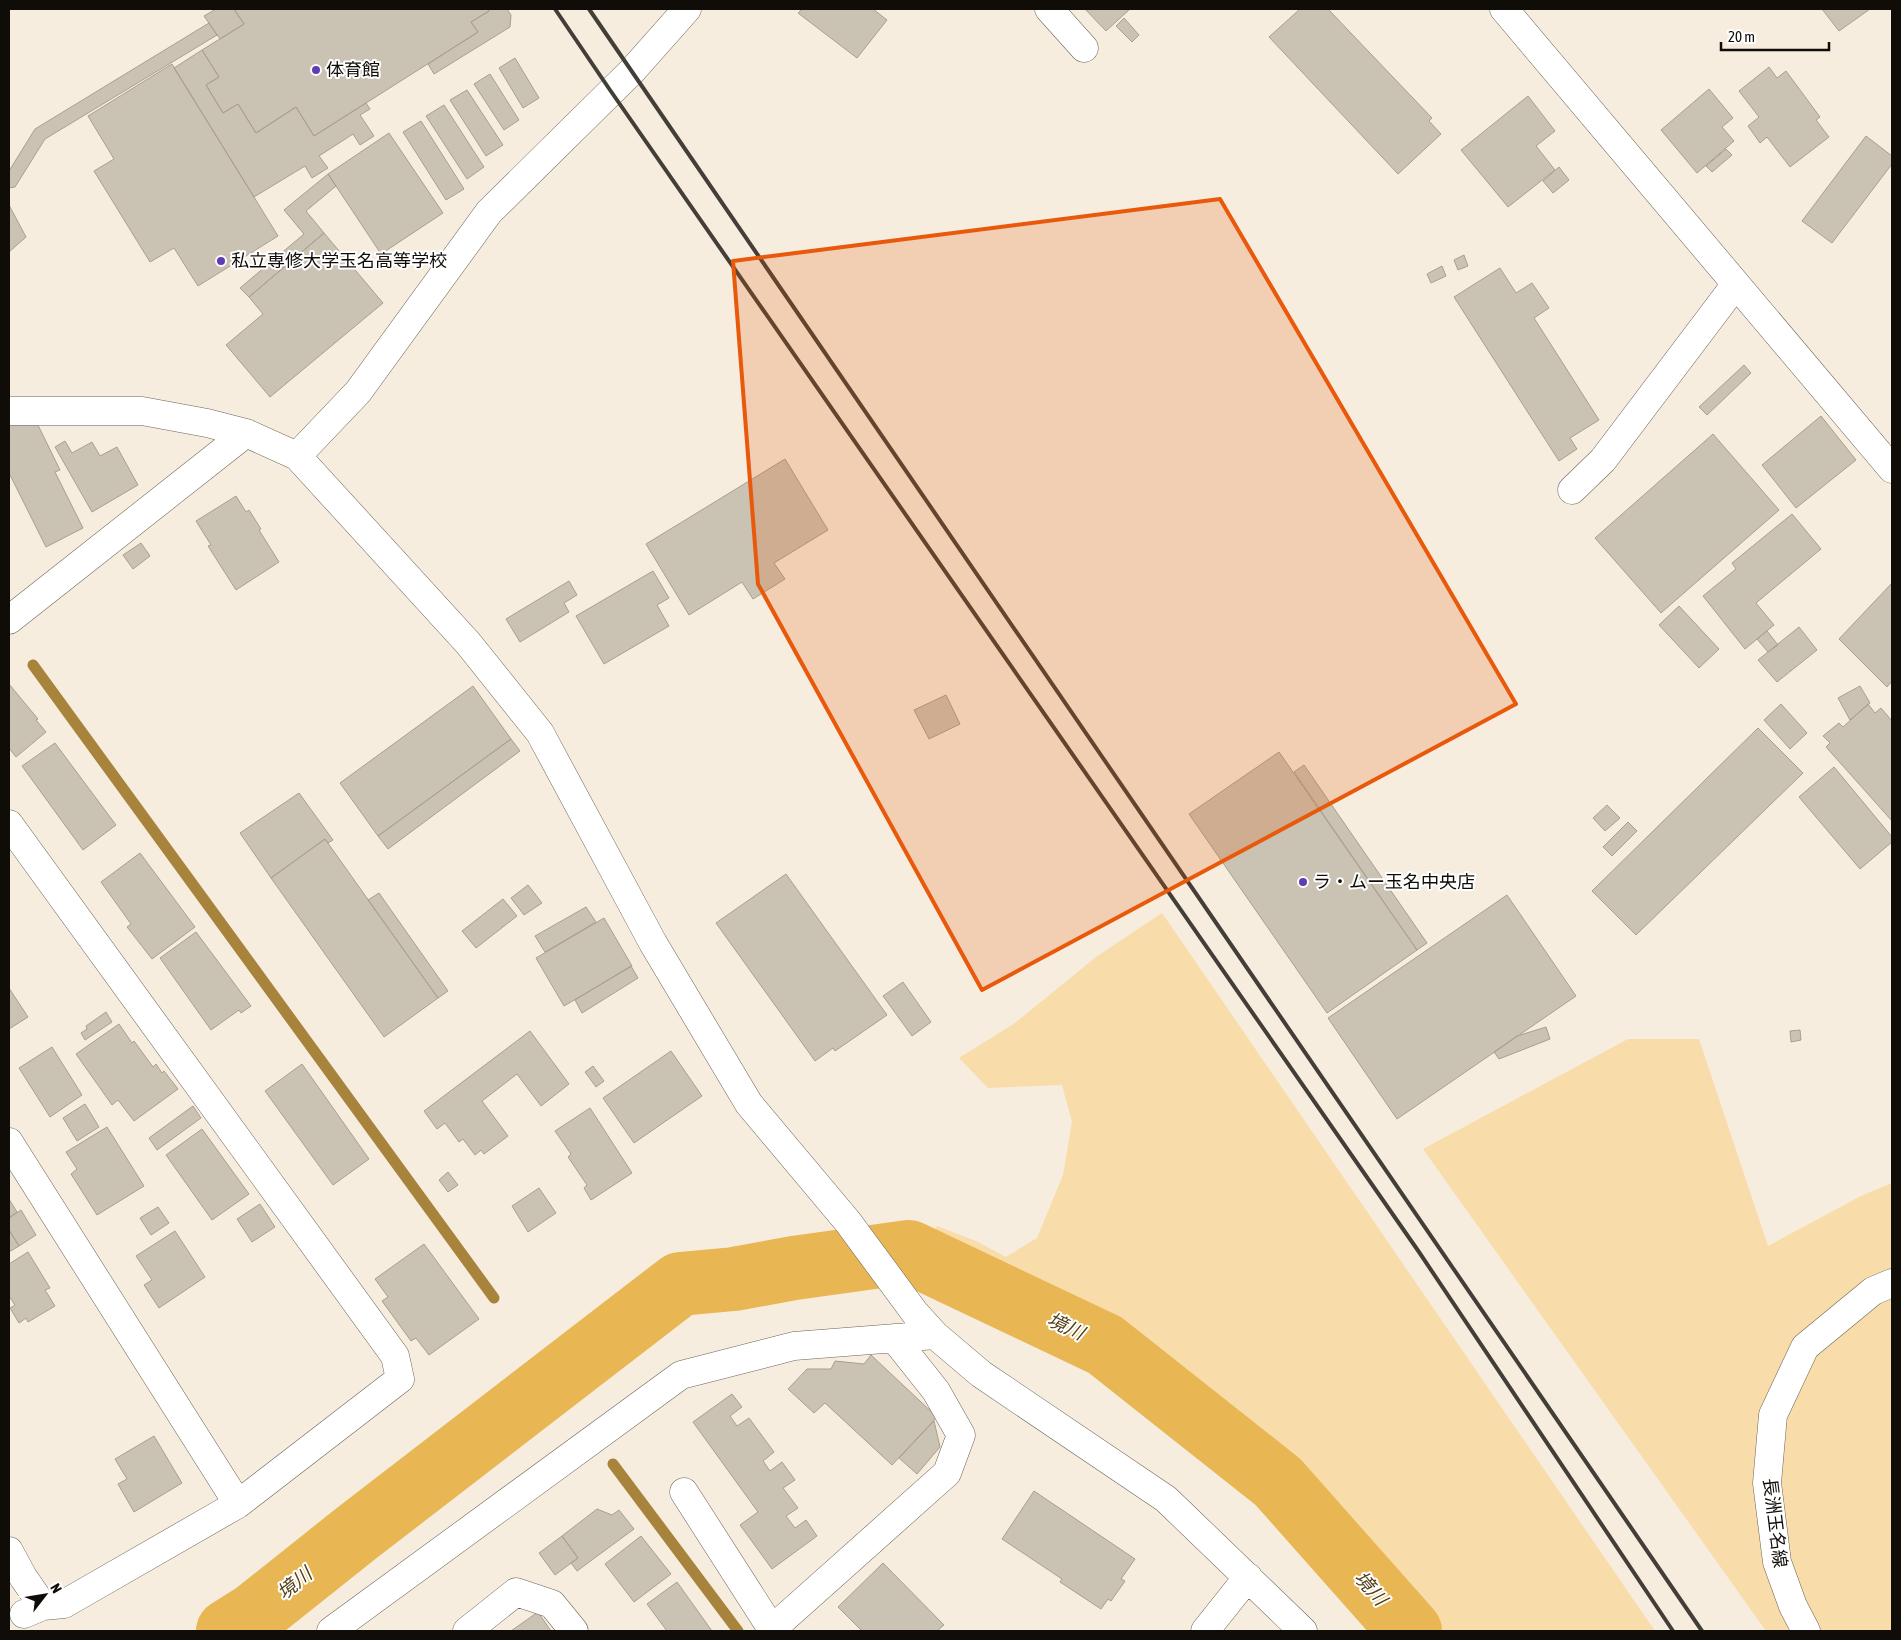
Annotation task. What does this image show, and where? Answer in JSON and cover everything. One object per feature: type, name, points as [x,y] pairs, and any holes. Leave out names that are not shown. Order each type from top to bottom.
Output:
[{"type":"street","points":[[298,456],[358,392],[489,212],[632,71],[687,9]]},
{"type":"street","points":[[1049,9],[1084,48]]},
{"type":"street","points":[[1504,9],[1892,469]]},
{"type":"street","points":[[1572,490],[1603,460],[1736,284]]},
{"type":"street","points":[[9,411],[142,411],[246,432],[298,456],[468,642],[540,733],[653,943],[749,1104],[848,1222],[915,1313],[934,1335],[981,1374],[1166,1499],[1303,1631]]},
{"type":"street","points":[[9,620],[246,432]]},
{"type":"street","points":[[9,824],[395,1356],[400,1379],[238,1504],[64,1604],[33,1610],[23,1577],[9,1551]]},
{"type":"street","points":[[9,1142],[238,1504]]},
{"type":"street","name":"長洲玉名線","points":[[1806,1631],[1793,1606],[1777,1562],[1767,1483],[1773,1415],[1805,1347],[1873,1291],[1892,1283]]},
{"type":"street","points":[[331,1631],[681,1375],[794,1346],[934,1335]]},
{"type":"street","points":[[684,1492],[771,1631],[947,1473],[961,1435],[936,1391],[894,1338]]},
{"type":"street","points":[[1206,1631],[1248,1577]]},
{"type":"street","points":[[467,1631],[516,1592],[552,1604],[574,1631]]},
{"type":"highlighted area","points":[[1220,199],[1516,704],[982,990],[758,584],[733,261]]},
{"type":"shaded area","points":[[1162,913],[1655,1631],[1410,1631],[1278,1482],[1106,1345],[909,1252],[930,1238],[937,1226],[976,1241],[1006,1257],[1037,1238],[1063,1175],[1072,1122],[1062,1085],[988,1088],[959,1058],[1015,1023],[1096,957]]},
{"type":"shaded area","points":[[1628,1039],[1699,1039],[1768,1246],[1861,1196],[1892,1183],[1892,1631],[1766,1631],[1423,1149]]},
{"type":"building","points":[[216,9],[234,9],[244,24],[220,39],[204,16]]},
{"type":"building","name":"体育館","points":[[234,9],[488,9],[489,11],[471,22],[478,32],[314,136],[296,107],[256,133],[238,104],[223,113],[206,85],[219,77],[202,50],[244,24]]},
{"type":"building","points":[[488,9],[507,9],[511,15],[510,27],[434,74],[428,64],[478,32],[471,22],[489,11]]},
{"type":"building","points":[[802,9],[873,9],[887,20],[857,58],[798,13]]},
{"type":"building","points":[[1085,9],[1130,9],[1106,31]]},
{"type":"building","points":[[1300,9],[1328,9],[1432,118],[1429,121],[1441,134],[1398,174],[1269,37]]},
{"type":"building","points":[[1822,9],[1870,9],[1839,31]]},
{"type":"building","points":[[1124,18],[1139,35],[1132,42],[1116,26]]},
{"type":"building","points":[[209,23],[217,35],[45,139],[15,187],[9,188],[9,171],[35,129]]},
{"type":"building","points":[[202,50],[219,77],[206,85],[223,113],[238,104],[256,133],[296,107],[314,136],[366,103],[370,109],[360,115],[374,136],[360,145],[353,134],[319,156],[328,168],[312,178],[305,166],[254,197],[174,68]]},
{"type":"building","points":[[515,58],[539,98],[523,108],[499,68]]},
{"type":"building","points":[[172,64],[278,236],[198,286],[174,248],[150,262],[94,171],[114,159],[88,116]]},
{"type":"building","points":[[1769,67],[1777,78],[1786,71],[1820,117],[1816,120],[1829,137],[1790,167],[1767,137],[1760,143],[1748,126],[1759,117],[1739,91]]},
{"type":"building","points":[[490,74],[519,120],[504,130],[474,84]]},
{"type":"building","points":[[1709,89],[1733,118],[1722,127],[1734,141],[1697,173],[1661,130]]},
{"type":"building","points":[[467,90],[503,145],[486,156],[450,100]]},
{"type":"building","points":[[1528,96],[1555,131],[1536,146],[1555,170],[1508,207],[1461,150]]},
{"type":"building","points":[[444,105],[484,167],[467,179],[426,116]]},
{"type":"building","points":[[421,121],[464,189],[446,200],[403,132]]},
{"type":"building","points":[[389,133],[443,213],[381,254],[328,174]]},
{"type":"building","points":[[1866,136],[1892,156],[1892,164],[1832,243],[1802,221]]},
{"type":"building","points":[[1726,149],[1732,155],[1712,172],[1706,166]]},
{"type":"building","points":[[1559,167],[1569,180],[1553,193],[1543,181]]},
{"type":"building","points":[[328,174],[336,186],[306,211],[324,233],[249,297],[240,288],[304,234],[284,210]]},
{"type":"building","points":[[9,205],[26,237],[9,252]]},
{"type":"building","points":[[324,233],[383,303],[270,397],[226,345],[263,314],[249,297]]},
{"type":"building","points":[[1464,255],[1468,266],[1458,270],[1454,260]]},
{"type":"building","points":[[1442,266],[1446,276],[1431,283],[1427,274]]},
{"type":"building","points":[[1500,268],[1516,293],[1532,283],[1549,308],[1534,318],[1599,420],[1570,438],[1577,449],[1559,461],[1454,297]]},
{"type":"building","points":[[1744,365],[1751,373],[1707,415],[1699,407]]},
{"type":"building","points":[[1821,416],[1856,460],[1796,508],[1762,465]]},
{"type":"building","points":[[35,419],[60,470],[55,472],[83,528],[46,547],[9,473],[9,424]]},
{"type":"building","points":[[1713,434],[1779,510],[1661,613],[1595,538]]},
{"type":"building","points":[[65,441],[72,453],[92,442],[100,456],[117,447],[138,485],[92,512],[55,447]]},
{"type":"building","points":[[785,459],[828,530],[774,563],[785,579],[753,599],[742,582],[689,615],[646,544]]},
{"type":"building","points":[[236,496],[246,512],[249,510],[279,562],[236,590],[208,546],[211,545],[196,521]]},
{"type":"building","points":[[1792,514],[1821,549],[1756,603],[1774,625],[1745,649],[1703,596],[1736,569],[1732,563]]},
{"type":"building","points":[[141,543],[150,556],[133,569],[123,555]]},
{"type":"building","points":[[653,571],[669,598],[657,605],[669,626],[604,664],[576,616]]},
{"type":"building","points":[[569,581],[577,595],[564,603],[569,612],[520,642],[506,619]]},
{"type":"building","points":[[1892,583],[1892,681],[1887,687],[1839,639]]},
{"type":"building","points":[[1679,606],[1719,649],[1699,668],[1659,625]]},
{"type":"building","points":[[1799,627],[1817,650],[1777,682],[1758,660]]},
{"type":"building","points":[[1767,631],[1778,645],[1768,652],[1757,639]]},
{"type":"building","points":[[9,684],[38,719],[36,720],[46,732],[16,757],[9,748]]},
{"type":"building","points":[[473,686],[511,739],[378,836],[340,783]]},
{"type":"building","points":[[1860,686],[1870,703],[1850,720],[1838,698]]},
{"type":"building","points":[[946,695],[960,724],[929,739],[914,710]]},
{"type":"building","points":[[1781,704],[1807,733],[1790,749],[1764,720]]},
{"type":"building","points":[[1868,704],[1875,713],[1881,708],[1892,721],[1892,821],[1826,747],[1830,743],[1823,736],[1839,723],[1843,727]]},
{"type":"building","points":[[1758,728],[1803,773],[1636,935],[1592,891]]},
{"type":"building","points":[[511,739],[520,751],[388,849],[378,836]]},
{"type":"building","points":[[55,743],[116,825],[83,850],[22,766]]},
{"type":"building","name":"ラ・ムー玉名中央店","points":[[1279,752],[1417,950],[1327,1013],[1189,814]]},
{"type":"building","points":[[1304,765],[1427,943],[1417,950],[1294,772]]},
{"type":"building","points":[[1834,767],[1892,837],[1892,842],[1860,869],[1799,797]]},
{"type":"building","points":[[299,793],[333,840],[328,843],[325,839],[271,878],[240,833]]},
{"type":"building","points":[[1607,805],[1620,818],[1605,831],[1593,818]]},
{"type":"building","points":[[1628,822],[1637,831],[1612,856],[1603,847]]},
{"type":"building","points":[[325,839],[438,998],[384,1037],[271,878]]},
{"type":"building","points":[[140,853],[195,927],[152,959],[127,927],[131,924],[101,882]]},
{"type":"building","points":[[786,874],[887,1015],[835,1051],[833,1048],[815,1061],[716,923]]},
{"type":"building","points":[[528,885],[542,903],[524,915],[511,898]]},
{"type":"building","points":[[379,893],[448,991],[438,998],[368,900]]},
{"type":"building","points":[[1507,895],[1576,996],[1397,1119],[1328,1018]]},
{"type":"building","points":[[503,899],[517,916],[476,948],[462,931]]},
{"type":"building","points":[[586,907],[596,922],[545,952],[535,936]]},
{"type":"building","points":[[604,918],[632,966],[564,1006],[536,958]]},
{"type":"building","points":[[196,932],[251,1006],[241,1013],[239,1010],[211,1030],[160,958]]},
{"type":"building","points":[[631,966],[638,978],[582,1013],[575,1000]]},
{"type":"building","points":[[903,982],[931,1022],[912,1036],[883,996]]},
{"type":"building","points":[[9,988],[28,1017],[9,1029]]},
{"type":"building","points":[[106,1012],[112,1022],[85,1040],[81,1033],[87,1029],[86,1026]]},
{"type":"building","points":[[119,1024],[132,1043],[134,1041],[153,1067],[156,1064],[162,1073],[164,1071],[178,1089],[134,1121],[118,1100],[112,1105],[76,1054]]},
{"type":"building","points":[[1546,1027],[1550,1039],[1499,1059],[1494,1052],[1517,1036]]},
{"type":"building","points":[[1800,1030],[1801,1040],[1791,1042],[1790,1031]]},
{"type":"building","points":[[530,1031],[569,1084],[541,1106],[517,1074],[482,1101],[508,1136],[484,1154],[481,1150],[475,1155],[463,1139],[459,1142],[445,1123],[437,1129],[424,1111]]},
{"type":"building","points":[[52,1047],[82,1095],[50,1117],[19,1068]]},
{"type":"building","points":[[671,1051],[702,1096],[634,1143],[603,1098]]},
{"type":"building","points":[[302,1064],[369,1159],[333,1185],[265,1091]]},
{"type":"building","points":[[593,1066],[604,1081],[596,1087],[585,1072]]},
{"type":"building","points":[[85,1104],[99,1127],[77,1141],[63,1118]]},
{"type":"building","points":[[193,1106],[201,1118],[157,1150],[149,1138]]},
{"type":"building","points":[[590,1108],[632,1173],[591,1200],[584,1188],[587,1185],[568,1157],[571,1154],[555,1131]]},
{"type":"building","points":[[107,1127],[144,1186],[97,1215],[71,1174],[77,1169],[66,1152]]},
{"type":"building","points":[[202,1129],[249,1194],[212,1220],[166,1155]]},
{"type":"building","points":[[448,1172],[458,1185],[448,1192],[439,1180]]},
{"type":"building","points":[[539,1188],[556,1213],[528,1232],[512,1206]]},
{"type":"building","points":[[9,1199],[17,1212],[9,1218]]},
{"type":"building","points":[[260,1204],[275,1227],[252,1242],[237,1219]]},
{"type":"building","points":[[158,1207],[169,1223],[151,1235],[140,1218]]},
{"type":"building","points":[[21,1210],[36,1235],[19,1246],[9,1230],[9,1218]]},
{"type":"building","points":[[9,1230],[19,1246],[9,1252]]},
{"type":"building","points":[[175,1231],[205,1277],[159,1308],[144,1285],[152,1280],[136,1256]]},
{"type":"building","points":[[424,1244],[479,1319],[429,1355],[416,1338],[411,1341],[382,1301],[388,1297],[375,1279]]},
{"type":"building","points":[[28,1252],[50,1288],[45,1290],[55,1306],[28,1322],[26,1318],[19,1323],[10,1308],[15,1305],[9,1296],[9,1264]]},
{"type":"building","points":[[871,1355],[937,1417],[892,1465],[825,1403],[814,1413],[788,1389],[807,1369],[831,1369],[835,1361],[864,1364]]},
{"type":"building","points":[[732,1394],[742,1407],[730,1416],[737,1426],[749,1418],[774,1452],[763,1461],[770,1471],[782,1462],[795,1480],[783,1488],[798,1508],[786,1516],[795,1528],[806,1520],[817,1536],[772,1569],[740,1525],[758,1512],[693,1422]]},
{"type":"building","points":[[934,1421],[940,1447],[917,1474],[899,1458]]},
{"type":"building","points":[[154,1436],[182,1483],[134,1512],[118,1484],[127,1479],[115,1459]]},
{"type":"building","points":[[1034,1491],[1135,1559],[1121,1579],[1125,1581],[1111,1601],[1108,1599],[1101,1609],[1060,1582],[1062,1579],[1002,1539]]},
{"type":"building","points":[[597,1509],[612,1515],[619,1510],[634,1529],[577,1571],[571,1563],[578,1558],[562,1536]]},
{"type":"building","points":[[562,1536],[578,1558],[555,1575],[539,1553]]},
{"type":"building","points":[[641,1536],[671,1574],[634,1602],[605,1564]]},
{"type":"building","points":[[883,1563],[944,1625],[937,1631],[862,1631],[838,1607]]},
{"type":"building","points":[[677,1582],[712,1631],[667,1631],[647,1604]]},
{"type":"building","points":[[538,1612],[551,1631],[511,1631]]},
{"type":"waterway","points":[[33,665],[494,1298]]},
{"type":"waterway","name":"境川","points":[[228,1631],[255,1614],[358,1532],[680,1284],[734,1279],[794,1268],[909,1252],[1105,1345],[1278,1482],[1410,1631]]},
{"type":"waterway","points":[[613,1464],[738,1631]]},
{"type":"railway","points":[[555,9],[1419,1252],[1673,1631]]},
{"type":"railway","points":[[589,9],[1702,1631]]},
{"type":"place","name":"体育館","points":[[316,70]]},
{"type":"place","name":"私立専修大学玉名高等学校","points":[[221,261]]},
{"type":"place","name":"ラ・ムー玉名中央店","points":[[1303,882]]}]
